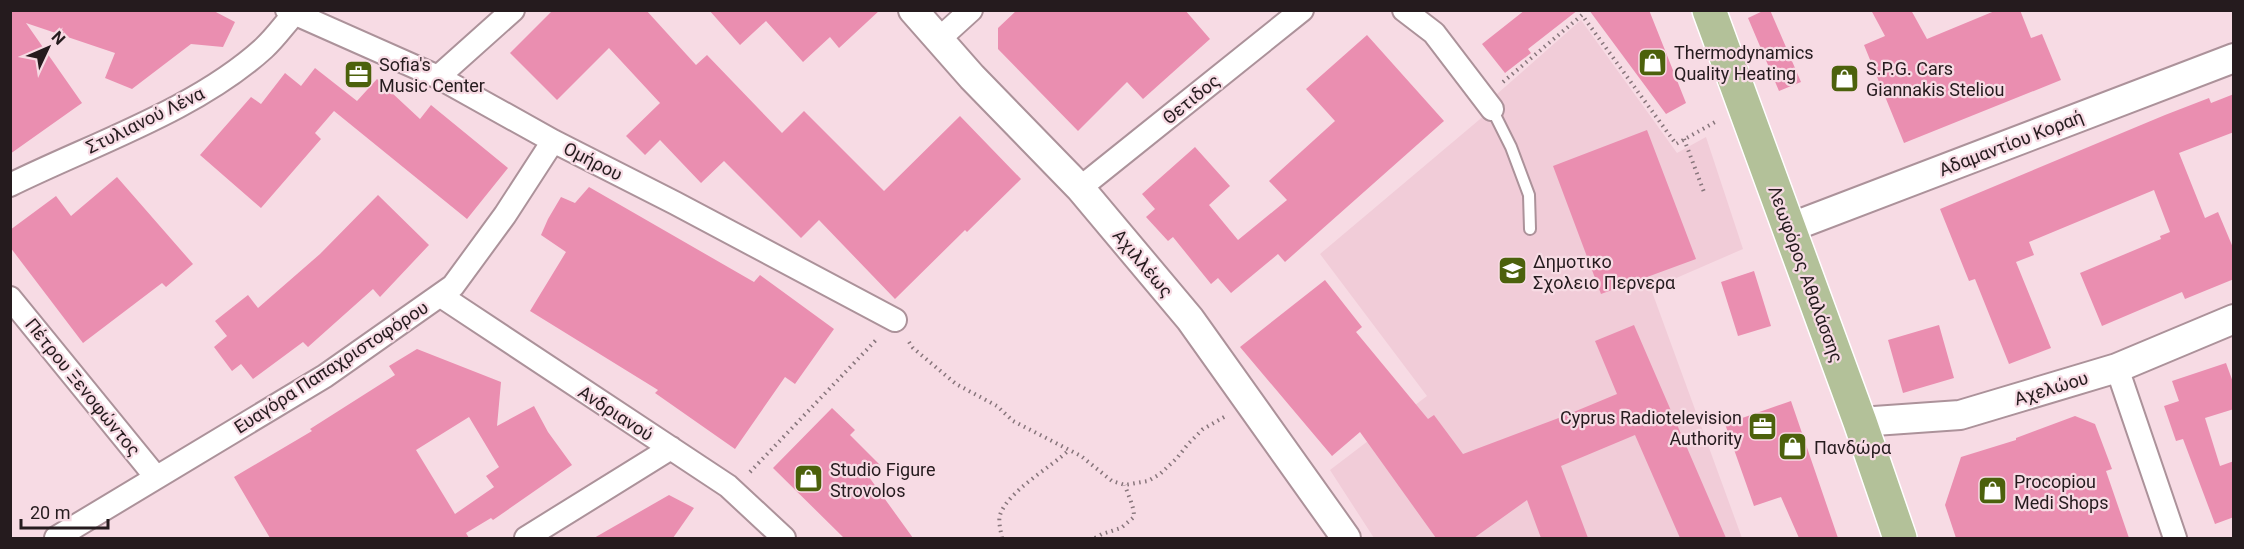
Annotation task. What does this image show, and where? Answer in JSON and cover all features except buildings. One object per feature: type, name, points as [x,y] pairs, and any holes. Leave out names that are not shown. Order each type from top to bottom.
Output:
[{"type":"main road","name":"Λεωφόρος Αθαλάσσης","points":[[1709,10],[1860,422],[1900,538]]},
{"type":"street","points":[[438,77],[513,10]]},
{"type":"street","name":"Αχιλλέως","points":[[913,10],[1080,188],[1190,319],[1346,538]]},
{"type":"street","points":[[938,39],[971,10]]},
{"type":"street","name":"Θετιδος","points":[[1080,188],[1302,10]]},
{"type":"street","points":[[1404,10],[1434,33],[1488,104]]},
{"type":"street","name":"Ομήρου","points":[[291,12],[438,77],[553,141],[675,202],[895,320]]},
{"type":"street","name":"Στυλιανού Λένα","points":[[10,184],[170,111],[220,82],[264,48],[291,12]]},
{"type":"street","name":"Αδαμαντίου Κοραή","points":[[1789,228],[2234,58]]},
{"type":"street","name":"Ευαγόρα Παπαχριστοφόρου","points":[[56,538],[325,376],[441,296],[453,286],[505,215],[553,141]]},
{"type":"street","name":"Ανδριανού","points":[[441,296],[733,490],[784,538]]},
{"type":"street","name":"Πέτρου Ξενοφώντος","points":[[10,298],[156,477]]},
{"type":"street","name":"Αχελώου","points":[[1860,422],[1960,415],[2117,368],[2234,319]]},
{"type":"street","points":[[2117,368],[2175,538]]},
{"type":"street","points":[[526,538],[671,448]]},
{"type":"lane","points":[[1488,104],[1511,147],[1529,195],[1530,230]]},
{"type":"path","points":[[1488,104],[1582,15],[1676,144],[1744,105]]},
{"type":"path","points":[[1684,140],[1704,192]]},
{"type":"path","points":[[733,490],[895,320]]},
{"type":"path","points":[[913,348],[956,384],[998,406],[1013,421],[1081,456],[1112,481],[1125,485],[1148,481],[1160,474],[1203,429],[1217,420],[1253,406]]},
{"type":"path","points":[[1002,538],[999,516],[1013,493],[1027,486],[1069,450]]},
{"type":"path","points":[[1095,538],[1121,528],[1134,517],[1134,507],[1128,498],[1125,485]]},
{"type":"shaded area","name":"Δημοτικο Σχολειο Περνερα","points":[[1581,20],[1677,153],[1706,137],[1743,249],[1651,289],[1742,538],[1374,538],[1330,470],[1427,396],[1320,254],[1492,109],[1497,94]]},
{"type":"place","name":"Thermodynamics Quality Heating","points":[[1653,62]]},
{"type":"place","name":"Sofia's Music Center","points":[[358,74]]},
{"type":"place","name":"S.P.G. Cars Giannakis Steliou","points":[[1845,78]]},
{"type":"place","name":"Δημοτικο Σχολειο Περνερα","points":[[1512,271]]},
{"type":"place","name":"Cyprus Radiotelevision Authority","points":[[1763,427]]},
{"type":"place","name":"Πανδώρα","points":[[1793,447]]},
{"type":"place","name":"Studio Figure Strovolos","points":[[809,479]]},
{"type":"place","name":"Procopiou Medi Shops","points":[[1993,491]]}]
